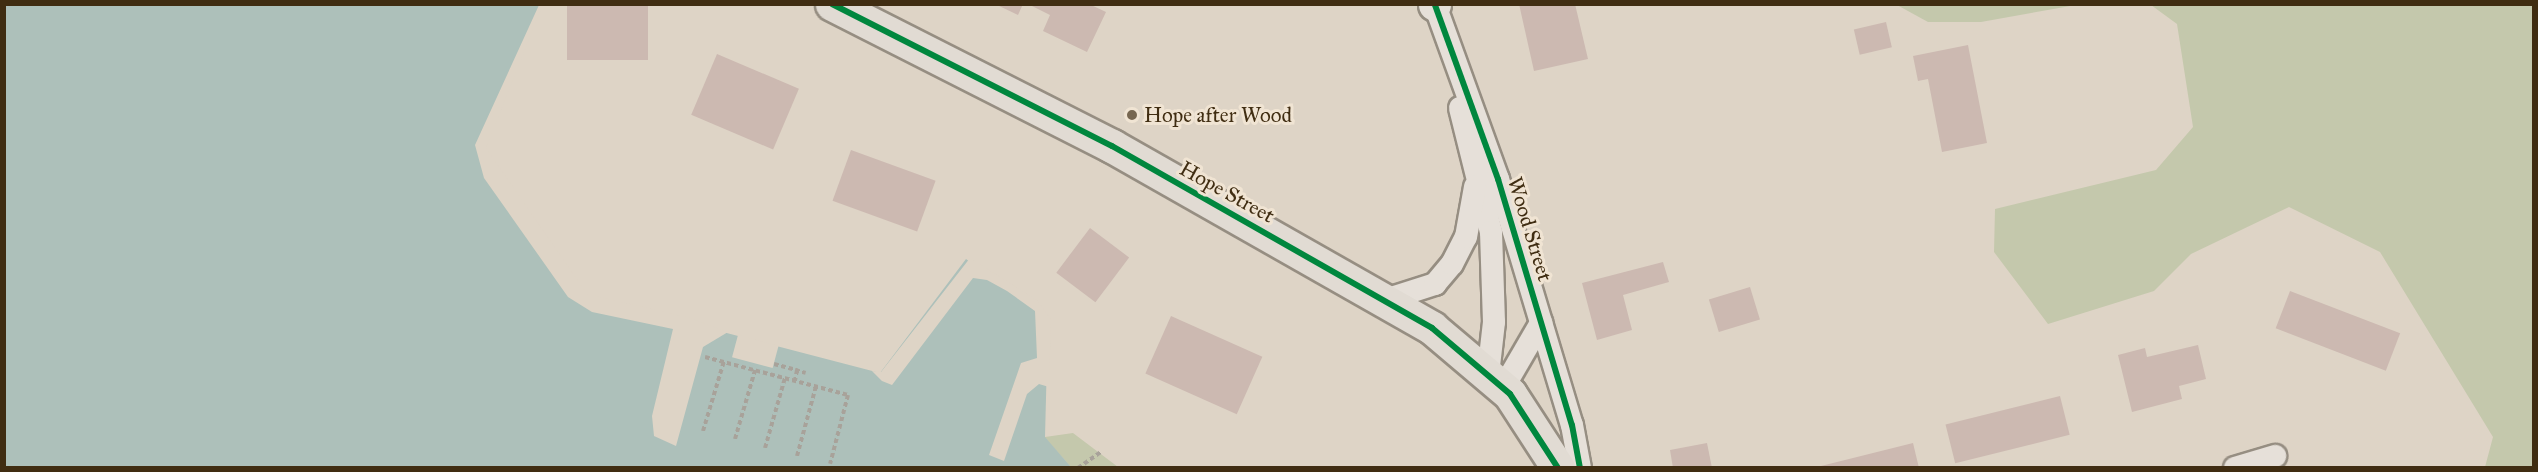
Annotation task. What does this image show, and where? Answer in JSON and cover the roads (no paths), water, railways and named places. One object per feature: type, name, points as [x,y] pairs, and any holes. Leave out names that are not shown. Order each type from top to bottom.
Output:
[{"type":"main road","name":"Hope Street","points":[[832,4],[1112,146],[1432,328],[1510,394],[1558,468]]},
{"type":"street","name":"Wood Street","points":[[1435,5],[1491,232],[1495,382]]},
{"type":"street","name":"Wood Street","points":[[1435,5],[1498,178],[1572,425],[1580,468]]},
{"type":"street","name":"Wood Street","points":[[1382,301],[1435,284],[1452,264],[1466,237],[1477,180]]},
{"type":"street","points":[[1495,382],[1541,323]]},
{"type":"street","points":[[2235,468],[2275,456]]},
{"type":"place","name":"Hope after Wood","points":[[1132,115]]}]
